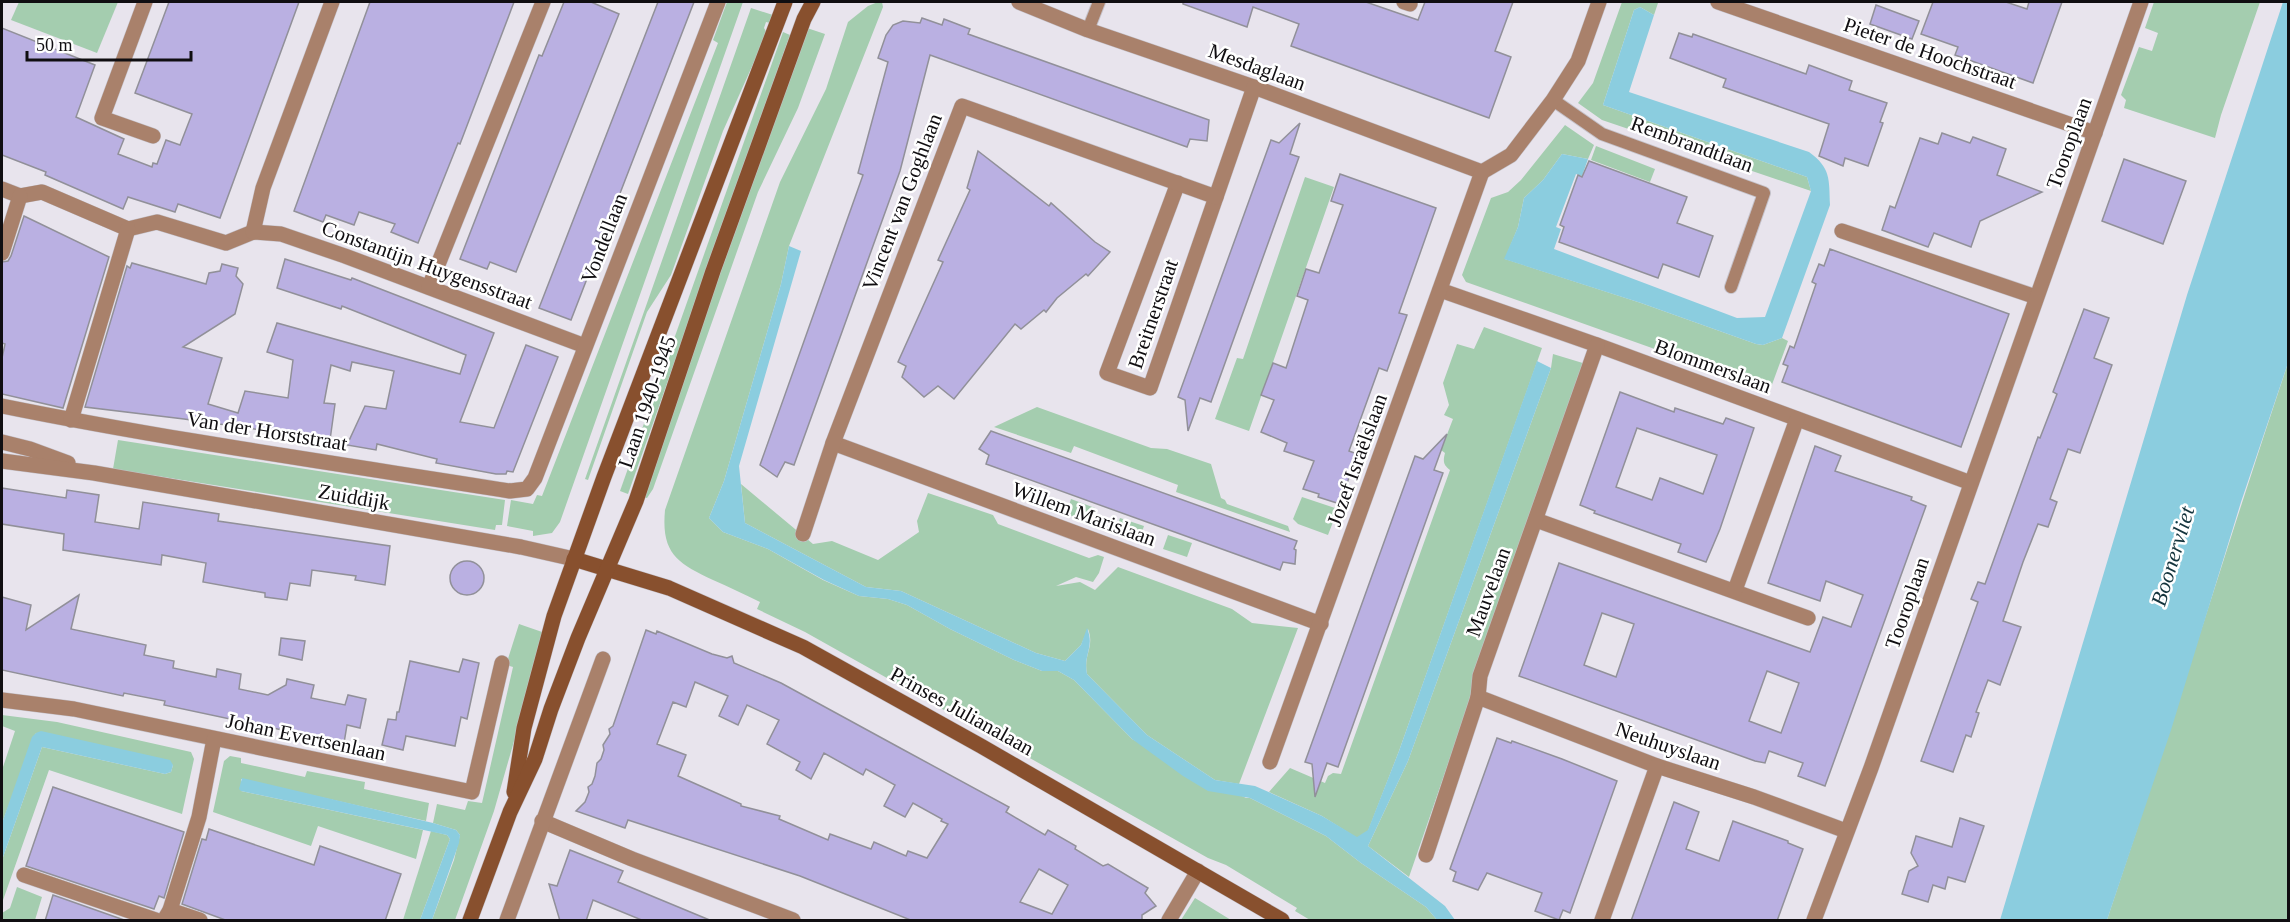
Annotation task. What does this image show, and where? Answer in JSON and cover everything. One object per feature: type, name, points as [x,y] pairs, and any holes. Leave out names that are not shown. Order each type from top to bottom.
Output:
[{"type":"main road","name":"Laan 1940-1945","points":[[510,812],[524,728],[552,622],[785,2]]},
{"type":"main road","name":"Laan 1940-1945","points":[[470,921],[510,812],[535,759],[551,709],[606,568],[636,501],[713,272],[804,19],[813,2]]},
{"type":"main road","name":"Zuiddijk","points":[[574,559],[606,568]]},
{"type":"main road","name":"Prinses Julianalaan","points":[[606,568],[669,588],[803,647],[981,746],[1282,921]]},
{"type":"street","points":[[145,2],[102,118],[153,136]]},
{"type":"street","points":[[2,189],[20,196],[42,192],[128,229],[157,222],[226,243],[253,232],[263,188],[333,2]]},
{"type":"street","points":[[429,287],[543,2]]},
{"type":"street","name":"Vondellaan","points":[[527,489],[535,478],[718,2]]},
{"type":"street","name":"Mesdaglaan","points":[[1019,2],[1088,30],[1254,87],[1482,172]]},
{"type":"street","points":[[1404,2],[1410,4],[1410,2]]},
{"type":"street","points":[[1482,172],[1510,155],[1553,100],[1578,61],[1599,2]]},
{"type":"street","name":"Pieter de Hoochstraat","points":[[1718,2],[1757,8],[2095,133]]},
{"type":"street","name":"Tooroplaan","points":[[1814,921],[1871,768],[2141,2]]},
{"type":"street","name":"Breitnerstraat","points":[[1178,183],[1107,373],[1150,388],[1254,87]]},
{"type":"street","name":"Vincent van Goghlaan","points":[[803,534],[833,443],[962,106],[1216,197]]},
{"type":"street","name":"Jozef Israëlslaan","points":[[1270,762],[1482,172]]},
{"type":"street","points":[[2,253],[20,196]]},
{"type":"street","points":[[71,420],[128,229]]},
{"type":"street","points":[[1842,231],[2036,297]]},
{"type":"street","name":"Constantijn Huygensstraat","points":[[253,232],[281,234],[585,346]]},
{"type":"street","name":"Blommerslaan","points":[[1440,290],[1597,345],[1971,483]]},
{"type":"street","name":"Mauvelaan","points":[[1426,855],[1478,697],[1480,676],[1597,345]]},
{"type":"street","name":"Van der Horststraat","points":[[2,406],[71,420],[510,491],[527,489]]},
{"type":"street","points":[[1735,590],[1797,419]]},
{"type":"street","name":"Zuiddijk","points":[[2,442],[30,449],[94,473]]},
{"type":"street","name":"Willem Marislaan","points":[[833,443],[1321,624]]},
{"type":"street","name":"Zuiddijk","points":[[2,462],[94,473],[574,559]]},
{"type":"street","points":[[1536,520],[1808,618]]},
{"type":"street","points":[[507,921],[603,659]]},
{"type":"street","name":"Johan Evertsenlaan","points":[[2,700],[74,710],[472,792],[502,663]]},
{"type":"street","name":"Neuhuyslaan","points":[[1478,697],[1657,766],[1754,797],[1846,831]]},
{"type":"street","points":[[200,921],[167,916],[199,817],[214,740]]},
{"type":"street","points":[[1602,921],[1657,766]]},
{"type":"street","points":[[542,821],[632,859],[793,921]]},
{"type":"street","points":[[1168,921],[1198,871]]},
{"type":"street","points":[[24,875],[156,921]]},
{"type":"lane","points":[[1088,30],[1099,2]]},
{"type":"lane","name":"Rembrandtlaan","points":[[1553,100],[1602,134],[1764,193],[1731,287]]},
{"type":"green space","points":[[19,2],[118,2],[97,53],[11,20]]},
{"type":"green space","points":[[727,2],[743,2],[560,522],[552,533],[533,536],[533,531],[507,526],[511,500],[533,504],[537,495],[542,496],[718,43],[713,40]]},
{"type":"green space","points":[[882,2],[883,7],[789,246],[781,284],[724,481],[709,518],[723,532],[768,549],[823,580],[859,596],[888,599],[907,605],[1014,660],[1042,671],[1058,671],[1074,680],[1132,739],[1326,836],[1426,907],[1437,920],[1310,920],[1295,911],[1297,908],[1226,865],[1208,858],[805,632],[757,609],[760,602],[690,568],[674,555],[669,547],[664,525],[665,510],[780,182],[826,89],[848,22],[868,6]]},
{"type":"green space","points":[[1622,2],[1658,3],[1654,15],[1640,7],[1634,10],[1603,105],[1807,177],[1811,191],[1602,120],[1578,103],[1593,83]]},
{"type":"green space","points":[[2154,2],[2260,2],[2215,138],[2124,108],[2126,100],[2121,95],[2139,47],[2152,51],[2158,33],[2145,28]]},
{"type":"green space","points":[[751,8],[773,15],[770,23],[766,22],[764,28],[767,33],[723,131],[671,275],[647,312],[588,480],[585,479]]},
{"type":"green space","points":[[807,28],[825,34],[798,108],[758,192],[653,489],[647,498],[641,497]]},
{"type":"green space","points":[[783,32],[790,35],[628,494],[620,491]]},
{"type":"green space","points":[[1565,125],[1594,145],[1588,159],[1562,154],[1543,180],[1524,198],[1518,227],[1505,259],[1641,303],[1756,344],[1763,345],[1782,338],[1788,341],[1770,390],[1466,282],[1462,275],[1491,198],[1508,192],[1521,180]]},
{"type":"green space","points":[[1596,146],[1655,169],[1650,182],[1591,160]]},
{"type":"green space","points":[[1305,177],[1334,187],[1249,431],[1215,419],[1237,358],[1243,359]]},
{"type":"green space","points":[[1484,327],[1542,348],[1399,751],[1368,831],[1357,838],[1322,816],[1269,792],[1290,768],[1325,783],[1328,776],[1333,773],[1341,774],[1450,470],[1445,465],[1445,453],[1441,450],[1453,419],[1444,415],[1449,405],[1443,383],[1457,344],[1474,349]]},
{"type":"green space","points":[[1553,354],[1586,364],[1409,877],[1368,846],[1408,761],[1551,368]]},
{"type":"green space","points":[[2288,363],[2288,920],[2107,920],[2242,502]]},
{"type":"green space","points":[[1037,407],[1151,448],[1167,449],[1211,464],[1221,498],[1227,504],[1288,526],[1290,532],[1176,492],[1178,485],[1074,446],[1071,453],[994,427]]},
{"type":"green space","points":[[118,440],[505,500],[502,525],[496,525],[495,530],[113,469]]},
{"type":"green space","points":[[741,484],[813,544],[832,541],[878,560],[919,532],[917,521],[928,493],[993,515],[998,524],[1089,558],[1098,555],[1104,557],[1099,573],[1093,582],[1076,577],[1056,586],[1080,582],[1095,590],[1118,567],[1232,609],[1252,623],[1298,628],[1239,784],[1215,780],[1147,735],[1087,674],[1086,661],[1090,641],[1088,629],[1081,645],[1065,661],[1036,653],[901,591],[866,587],[745,523]]},
{"type":"green space","points":[[1302,497],[1338,509],[1328,535],[1298,524],[1293,519]]},
{"type":"green space","points":[[1071,499],[1095,508],[1090,522],[1066,514]]},
{"type":"green space","points":[[1120,518],[1144,526],[1139,540],[1115,532]]},
{"type":"green space","points":[[1168,535],[1192,543],[1187,557],[1163,549]]},
{"type":"green space","points":[[519,624],[545,633],[494,811],[455,920],[432,920],[454,860],[460,835],[456,830],[433,823],[437,804],[465,810],[468,801],[482,803],[513,667],[506,665]]},
{"type":"green space","points":[[2,715],[57,722],[191,752],[194,759],[182,814],[49,770],[2,903],[2,860],[42,747],[165,774],[171,772],[173,765],[36,733],[2,823],[2,770],[15,731],[2,726]]},
{"type":"green space","points":[[230,756],[241,758],[241,763],[305,777],[307,771],[365,782],[364,789],[429,803],[426,821],[241,779],[241,791],[423,830],[416,859],[318,826],[311,846],[213,812],[224,761]]},
{"type":"green space","points":[[431,831],[447,835],[450,839],[420,920],[403,920]]},
{"type":"green space","points":[[17,887],[42,897],[35,920],[2,920],[2,913],[10,908]]},
{"type":"green space","points":[[1195,898],[1231,920],[1181,920]]},
{"type":"water","name":"Boonervliet","points":[[2283,2],[2288,2],[2288,363],[2241,502],[2171,730],[2107,920],[2000,920],[2187,295]]},
{"type":"water","points":[[1640,7],[1654,15],[1629,92],[1809,152],[1825,169],[1829,181],[1830,205],[1782,338],[1763,345],[1756,344],[1641,303],[1504,259],[1518,227],[1524,198],[1543,180],[1562,154],[1588,159],[1582,176],[1576,174],[1556,227],[1561,229],[1554,249],[1737,318],[1765,317],[1811,191],[1807,177],[1603,105],[1634,10]]},
{"type":"water","points":[[789,246],[801,251],[739,466],[745,523],[866,587],[901,591],[1036,653],[1065,661],[1081,645],[1087,628],[1090,640],[1086,661],[1087,674],[1147,735],[1215,780],[1255,786],[1322,816],[1357,837],[1368,830],[1399,751],[1537,361],[1551,368],[1408,761],[1368,846],[1445,906],[1455,920],[1437,920],[1426,907],[1326,836],[1250,798],[1208,791],[1183,776],[1132,739],[1074,680],[1058,671],[1042,671],[1014,660],[907,605],[888,599],[859,596],[824,580],[768,549],[723,532],[709,518],[724,481],[781,284]]},
{"type":"water","points":[[41,731],[170,760],[173,765],[171,772],[165,774],[42,747],[2,860],[2,823],[32,737]]},
{"type":"water","points":[[242,778],[456,830],[460,835],[459,843],[432,920],[420,920],[450,839],[447,835],[241,791],[239,789]]},
{"type":"building","points":[[169,2],[299,2],[220,218],[178,204],[175,212],[128,197],[123,209],[45,175],[46,172],[2,155],[2,28],[95,65],[76,117],[124,139],[118,154],[152,167],[153,163],[157,164],[166,140],[180,145],[192,114],[135,93]]},
{"type":"building","points":[[370,2],[514,2],[460,144],[458,143],[418,243],[391,232],[395,224],[359,212],[354,225],[326,215],[323,222],[294,211]]},
{"type":"building","points":[[564,2],[591,2],[619,14],[516,272],[490,262],[487,269],[460,259],[539,55],[542,56]]},
{"type":"building","points":[[658,2],[694,2],[571,320],[539,308]]},
{"type":"building","points":[[1183,2],[1366,2],[1418,20],[1425,2],[1513,2],[1495,51],[1511,57],[1489,118],[1291,46],[1299,24],[1253,7],[1247,27],[1183,4]]},
{"type":"building","points":[[1933,2],[2006,2],[2027,9],[2029,2],[2062,2],[2033,83],[1955,55],[1958,47],[1921,34]]},
{"type":"building","points":[[1876,5],[1919,21],[1912,39],[1870,24]]},
{"type":"building","points":[[922,18],[942,25],[944,19],[970,29],[968,34],[1209,120],[1207,141],[1190,139],[1187,147],[930,55],[900,171],[794,465],[785,462],[777,477],[760,465],[863,175],[858,173],[888,62],[878,58],[886,35],[893,25],[903,21],[920,23]]},
{"type":"building","points":[[1679,33],[1692,37],[1693,34],[1806,74],[1809,65],[1852,81],[1849,90],[1887,103],[1880,122],[1883,123],[1868,166],[1845,158],[1843,166],[1819,156],[1829,124],[1723,87],[1726,79],[1670,58]]},
{"type":"building","points":[[1300,123],[1290,154],[1299,157],[1211,402],[1200,398],[1188,431],[1185,400],[1178,397],[1271,140],[1279,143]]},
{"type":"building","points":[[1942,133],[1970,143],[1973,137],[2006,149],[1997,175],[2042,192],[1980,221],[1971,247],[1934,233],[1928,247],[1882,230],[1890,206],[1895,208],[1920,138],[1938,144]]},
{"type":"building","points":[[978,151],[1049,206],[1051,203],[1095,242],[1110,252],[1088,276],[1086,274],[1057,298],[1046,312],[1044,310],[1021,329],[1015,324],[954,399],[938,386],[924,397],[902,377],[906,366],[898,362],[943,262],[938,260],[970,190],[967,188]]},
{"type":"building","points":[[2124,159],[2186,181],[2163,244],[2102,221]]},
{"type":"building","points":[[1589,161],[1687,197],[1677,223],[1713,236],[1699,277],[1663,264],[1658,278],[1559,242],[1564,227],[1560,225],[1578,175],[1582,177]]},
{"type":"building","points":[[1340,174],[1436,208],[1399,313],[1407,315],[1387,371],[1379,368],[1349,451],[1357,454],[1340,504],[1303,489],[1314,461],[1284,451],[1287,443],[1261,432],[1274,400],[1261,395],[1273,363],[1286,368],[1308,300],[1297,296],[1306,269],[1319,273],[1343,205],[1331,201]]},
{"type":"building","points":[[24,216],[109,257],[63,408],[2,394],[2,358],[5,344],[2,343],[2,262],[8,261],[11,256]]},
{"type":"building","points":[[1830,249],[2009,314],[1961,447],[1782,382],[1788,366],[1783,364],[1790,346],[1794,348],[1816,284],[1812,282],[1819,264],[1824,266]]},
{"type":"building","points":[[285,259],[351,280],[352,278],[494,333],[460,422],[494,428],[526,345],[558,357],[513,472],[496,474],[436,463],[437,459],[377,444],[376,450],[347,445],[365,406],[386,409],[394,371],[352,362],[350,371],[331,365],[324,403],[335,404],[330,440],[85,407],[127,266],[130,268],[132,263],[206,284],[209,273],[220,271],[222,264],[238,268],[236,276],[243,284],[235,314],[183,347],[222,358],[208,404],[238,413],[245,391],[288,398],[293,360],[267,352],[277,323],[460,374],[466,355],[342,306],[341,309],[277,288]]},
{"type":"building","points":[[2084,309],[2109,318],[2094,358],[2112,365],[2080,453],[2068,449],[2050,499],[2057,502],[2048,527],[2038,524],[2023,562],[2003,621],[2021,627],[2000,685],[1988,680],[1976,712],[1979,713],[1971,737],[1966,735],[1953,772],[1921,761],[1978,602],[1971,599],[1978,582],[1985,584],[2038,437],[2040,438],[2057,394],[2053,392]]},
{"type":"building","points":[[1620,392],[1674,412],[1675,408],[1723,424],[1726,418],[1754,428],[1720,529],[1706,562],[1678,552],[1681,544],[1594,513],[1595,511],[1580,505]],"holes":[[[1637,428],[1717,455],[1703,494],[1660,478],[1652,500],[1616,487]]]},
{"type":"building","points":[[991,431],[1297,541],[1294,549],[1296,550],[1295,564],[1283,562],[1280,570],[986,464],[989,455],[979,449]]},
{"type":"building","points":[[1447,434],[1434,470],[1443,473],[1338,767],[1327,763],[1315,797],[1312,764],[1305,762],[1415,456],[1423,459]]},
{"type":"building","points":[[1815,446],[1841,456],[1835,471],[1912,497],[1911,500],[1926,506],[1825,786],[1798,776],[1803,763],[1769,751],[1765,763],[1755,761],[1519,676],[1559,563],[1810,652],[1823,617],[1851,627],[1863,595],[1826,581],[1820,601],[1768,583]],"holes":[[[1602,613],[1634,624],[1616,677],[1584,665]],[[1767,671],[1799,683],[1781,733],[1749,721]]]},
{"type":"building","points":[[2,488],[66,498],[67,490],[99,495],[95,522],[139,529],[143,502],[219,514],[218,521],[390,546],[385,585],[355,580],[356,576],[312,570],[310,586],[290,583],[287,600],[265,597],[265,593],[203,582],[206,563],[162,555],[161,565],[63,550],[64,534],[2,524]]},
{"type":"building","points":[[467,561],[479,566],[484,578],[479,590],[467,595],[455,590],[450,578],[455,566]]},
{"type":"building","points":[[79,595],[71,629],[146,645],[144,655],[174,661],[173,668],[216,677],[217,669],[241,674],[239,689],[268,695],[286,685],[287,679],[314,685],[311,698],[345,705],[348,695],[366,699],[360,728],[347,725],[344,743],[164,705],[165,701],[124,693],[123,696],[2,670],[2,597],[31,605],[26,630]]},
{"type":"building","points":[[646,630],[656,634],[657,631],[712,654],[727,658],[732,656],[734,663],[781,683],[1009,807],[1006,812],[1045,835],[1048,830],[1076,846],[1075,849],[1103,866],[1108,864],[1148,888],[1145,893],[1156,906],[1142,915],[1142,921],[913,921],[800,876],[628,820],[625,828],[576,811],[585,802],[589,792],[588,787],[592,784],[597,763],[604,750],[603,745],[610,734],[609,729],[613,726]],"holes":[[[695,682],[728,696],[719,716],[738,725],[747,705],[779,720],[767,744],[800,762],[796,770],[811,779],[824,753],[863,775],[866,769],[895,785],[884,806],[905,817],[913,803],[942,819],[941,821],[948,824],[927,858],[908,851],[906,856],[874,842],[871,849],[830,834],[828,840],[779,819],[780,816],[741,806],[741,804],[678,776],[686,755],[657,744],[673,702],[686,707]],[[1039,869],[1068,885],[1052,914],[1020,902]]]},
{"type":"building","points":[[281,638],[305,641],[302,660],[279,655]]},
{"type":"building","points":[[463,659],[479,663],[467,719],[461,717],[455,746],[406,736],[403,750],[382,745],[388,719],[396,720],[397,712],[399,712],[410,661],[459,672]]},
{"type":"building","points":[[1497,738],[1511,743],[1512,741],[1617,781],[1570,913],[1563,910],[1559,920],[1535,911],[1542,893],[1487,873],[1478,890],[1453,881],[1456,872],[1450,869]]},
{"type":"building","points":[[53,787],[184,832],[164,898],[159,896],[154,909],[26,866]]},
{"type":"building","points":[[1674,802],[1699,812],[1686,849],[1719,861],[1733,821],[1788,841],[1803,849],[1777,921],[1631,921]]},
{"type":"building","points":[[1960,818],[1984,826],[1965,882],[1948,877],[1945,889],[1933,885],[1928,902],[1902,894],[1909,871],[1918,866],[1911,853],[1916,836],[1952,847]]},
{"type":"building","points":[[209,829],[314,865],[320,846],[401,874],[385,921],[228,921],[182,904],[202,839],[206,840]]},
{"type":"building","points":[[570,850],[623,871],[618,882],[712,921],[644,921],[593,900],[586,921],[560,921],[549,884],[557,886]]},
{"type":"building","points":[[53,895],[127,921],[45,921]]}]
